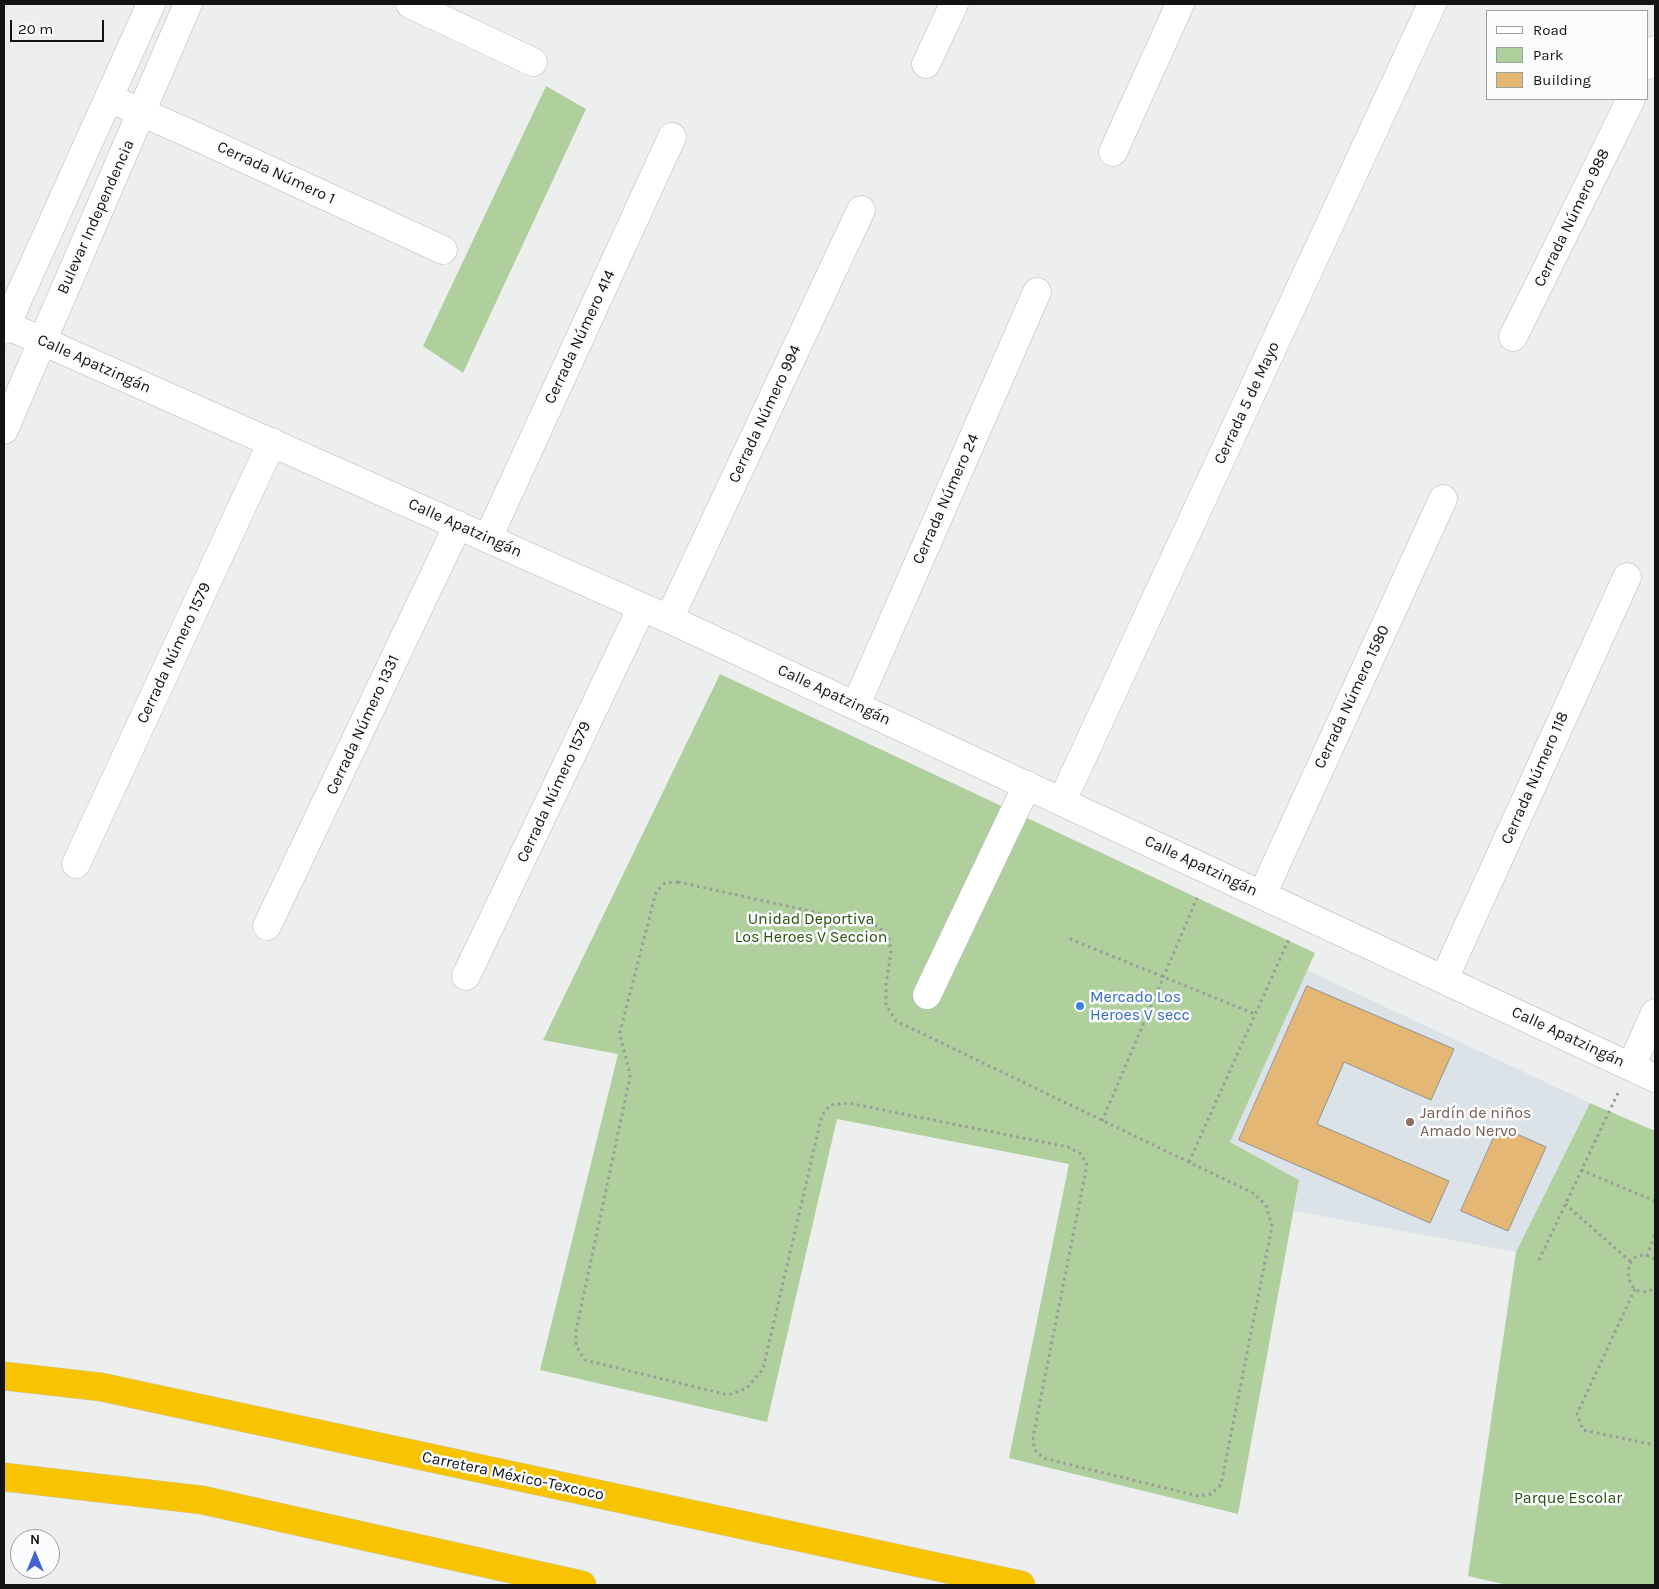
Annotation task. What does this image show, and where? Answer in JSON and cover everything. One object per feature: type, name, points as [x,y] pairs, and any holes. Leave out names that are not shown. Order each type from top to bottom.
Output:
[{"type":"highway","name":"Carretera México-Texcoco","points":[[4,1376],[110,1389],[1021,1585]]},
{"type":"highway","points":[[4,1477],[202,1500],[582,1585]]},
{"type":"street","points":[[5,328],[151,4]]},
{"type":"street","name":"Bulevar Independencia","points":[[4,430],[41,340],[188,4]]},
{"type":"street","points":[[410,4],[533,62]]},
{"type":"street","points":[[926,64],[954,4]]},
{"type":"street","points":[[1113,152],[1180,4]]},
{"type":"street","name":"Cerrada 5 de Mayo","points":[[1062,801],[1432,4]]},
{"type":"street","points":[[1649,63],[1655,50]]},
{"type":"street","name":"Cerrada Número 1","points":[[108,98],[443,250]]},
{"type":"street","name":"Cerrada Número 988","points":[[1513,337],[1631,100]]},
{"type":"street","name":"Cerrada Número 414","points":[[488,538],[672,137]]},
{"type":"street","name":"Cerrada Número 994","points":[[669,619],[861,210]]},
{"type":"street","name":"Cerrada Número 24","points":[[856,705],[1036,292]]},
{"type":"street","name":"Calle Apatzingán","points":[[5,328],[41,340],[669,619],[1655,1078]]},
{"type":"street","name":"Cerrada Número 1579","points":[[76,864],[272,442]]},
{"type":"street","name":"Cerrada Número 1580","points":[[1262,895],[1443,499]]},
{"type":"street","name":"Cerrada Número 1331","points":[[267,926],[458,525]]},
{"type":"street","name":"Cerrada Número 118","points":[[1444,979],[1627,577]]},
{"type":"street","name":"Cerrada Número 1579","points":[[466,976],[642,607]]},
{"type":"street","points":[[927,995],[1027,785]]},
{"type":"street","points":[[1631,1067],[1655,1012]]},
{"type":"path","points":[[1102,1121],[1209,870]]},
{"type":"path","points":[[678,882],[878,926],[889,938],[891,953],[886,984],[886,1005],[896,1022],[1102,1121],[1253,1193],[1266,1205],[1272,1226],[1221,1485],[1211,1494],[1198,1496],[1043,1458],[1034,1449],[1033,1437],[1087,1165],[1081,1154],[1068,1147],[848,1104],[830,1105],[822,1115],[763,1369],[747,1388],[728,1395],[585,1360],[576,1346],[576,1331],[630,1078],[620,1032],[656,892],[665,883],[678,882]]},
{"type":"path","points":[[1189,1162],[1301,913]]},
{"type":"path","points":[[1070,940],[1255,1014]]},
{"type":"path","points":[[1539,1260],[1631,1067]]},
{"type":"path","points":[[1581,1170],[1655,1201]]},
{"type":"path","points":[[1565,1204],[1631,1262]]},
{"type":"path","points":[[1647,1256],[1655,1234]]},
{"type":"path","points":[[1655,1259],[1641,1256],[1631,1262],[1627,1273],[1631,1285],[1635,1289],[1646,1292],[1655,1288]]},
{"type":"path","points":[[1635,1289],[1577,1414],[1583,1430],[1655,1445]]},
{"type":"shaded area","name":"Jardín de niños Amado Nervo","points":[[1307,970],[1590,1103],[1516,1252],[1294,1211],[1299,1180],[1230,1142]]},
{"type":"green space","points":[[546,86],[586,109],[463,373],[423,346]]},
{"type":"green space","name":"Unidad Deportiva Los Heroes V Seccion","points":[[720,674],[1315,953],[1230,1142],[1299,1180],[1238,1514],[1009,1458],[1069,1164],[837,1119],[767,1422],[540,1370],[618,1054],[543,1040]]},
{"type":"green space","name":"Parque Escolar","points":[[1590,1103],[1655,1131],[1655,1585],[1507,1585],[1468,1576],[1516,1252]]},
{"type":"building","points":[[1307,986],[1454,1049],[1431,1100],[1344,1062],[1317,1124],[1449,1181],[1430,1223],[1239,1140]]},
{"type":"building","points":[[1499,1126],[1546,1147],[1508,1231],[1461,1211]]},
{"type":"place","name":"Mercado Los Heroes V secc","points":[[1080,1006]]},
{"type":"place","name":"Jardín de niños Amado Nervo","points":[[1410,1122]]}]
